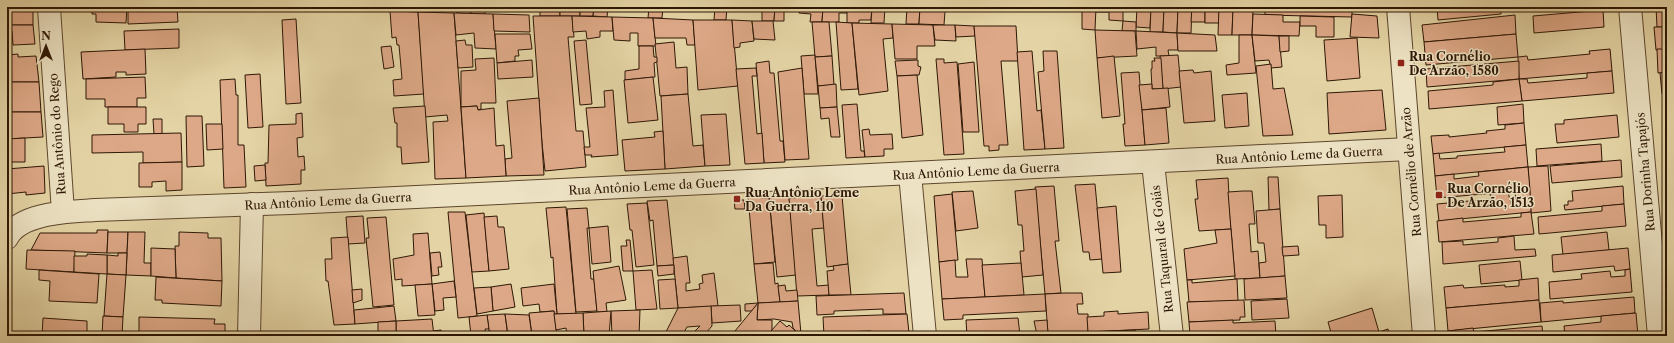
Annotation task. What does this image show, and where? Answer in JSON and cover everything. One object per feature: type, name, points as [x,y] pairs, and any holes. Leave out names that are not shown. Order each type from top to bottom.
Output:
[{"type":"street","name":"Rua Cornélio de Arzão","points":[[1398,7],[1424,336]]},
{"type":"street","name":"Rua Dorinha Tapajós","points":[[1630,7],[1659,336]]},
{"type":"street","name":"Rua Antônio do Rego","points":[[49,8],[63,212]]},
{"type":"street","name":"Rua Antônio Leme da Guerra","points":[[7,238],[10,231],[20,225],[38,217],[63,212],[1153,163],[1409,150]]},
{"type":"street","name":"Rua Taquaral de Goiás","points":[[1153,163],[1172,336]]},
{"type":"street","points":[[910,174],[925,336]]},
{"type":"street","points":[[250,336],[252,204]]},
{"type":"building","points":[[7,7],[15,7],[15,10],[33,10],[33,25],[7,25]]},
{"type":"building","points":[[92,7],[127,7],[126,23],[96,22],[96,14],[92,14]]},
{"type":"building","points":[[128,7],[177,7],[178,22],[128,24]]},
{"type":"building","points":[[349,7],[362,7],[362,10],[348,10]]},
{"type":"building","points":[[404,7],[424,7],[423,12],[404,12]]},
{"type":"building","points":[[424,7],[444,7],[444,13],[423,12]]},
{"type":"building","points":[[457,7],[471,7],[471,14],[457,13]]},
{"type":"building","points":[[471,7],[485,7],[485,14],[471,14]]},
{"type":"building","points":[[540,7],[560,7],[560,16],[540,16]]},
{"type":"building","points":[[560,7],[580,7],[580,16],[560,16]]},
{"type":"building","points":[[580,7],[594,7],[593,16],[580,16]]},
{"type":"building","points":[[594,7],[608,7],[607,17],[593,16]]},
{"type":"building","points":[[649,7],[663,7],[662,18],[648,18]]},
{"type":"building","points":[[715,7],[727,7],[726,20],[714,20]]},
{"type":"building","points":[[762,7],[775,7],[774,21],[762,21]]},
{"type":"building","points":[[775,7],[799,7],[799,11],[784,10],[784,21],[774,21]]},
{"type":"building","points":[[799,7],[823,7],[822,22],[810,22],[811,14],[799,13]]},
{"type":"building","points":[[823,7],[847,7],[847,13],[839,13],[839,22],[822,22]]},
{"type":"building","points":[[847,7],[872,7],[871,20],[859,20],[859,23],[847,23]]},
{"type":"building","points":[[872,7],[885,7],[884,23],[871,23]]},
{"type":"building","points":[[907,7],[920,7],[919,24],[906,24]]},
{"type":"building","points":[[920,7],[946,7],[932,8],[932,11],[945,11],[944,25],[919,24]]},
{"type":"building","points":[[1082,7],[1096,7],[1095,30],[1082,29]]},
{"type":"building","points":[[1096,7],[1109,7],[1109,12],[1096,12]]},
{"type":"building","points":[[1109,7],[1123,7],[1123,21],[1109,20]]},
{"type":"building","points":[[1137,7],[1151,7],[1150,28],[1136,27]]},
{"type":"building","points":[[1151,7],[1164,7],[1163,32],[1150,32]]},
{"type":"building","points":[[1164,7],[1178,7],[1177,33],[1163,32]]},
{"type":"building","points":[[1178,7],[1192,7],[1191,33],[1177,33]]},
{"type":"building","points":[[1192,7],[1205,7],[1205,22],[1191,22]]},
{"type":"building","points":[[1205,7],[1219,7],[1219,23],[1205,23]]},
{"type":"building","points":[[1219,7],[1233,7],[1232,35],[1218,35]]},
{"type":"building","points":[[1233,7],[1248,7],[1248,10],[1253,10],[1252,35],[1232,35]]},
{"type":"building","points":[[1265,7],[1370,7],[1370,9],[1352,8],[1352,17],[1265,15]]},
{"type":"building","points":[[1437,7],[1501,7],[1501,14],[1438,20]]},
{"type":"building","points":[[1542,7],[1577,7],[1542,10]]},
{"type":"building","points":[[1656,7],[1667,7],[1667,27],[1657,27]]},
{"type":"building","points":[[1603,10],[1604,27],[1534,33],[1533,16]]},
{"type":"building","points":[[390,11],[418,12],[424,94],[394,96],[393,80],[402,79],[399,45],[397,45],[396,37],[392,38]]},
{"type":"building","points":[[418,12],[454,13],[466,178],[435,179],[433,122],[448,121],[447,115],[425,117]]},
{"type":"building","points":[[454,13],[493,14],[496,49],[475,48],[474,33],[456,35]]},
{"type":"building","points":[[493,14],[529,15],[530,32],[494,31]]},
{"type":"building","points":[[1253,14],[1283,15],[1283,22],[1300,22],[1299,36],[1252,35]]},
{"type":"building","points":[[1352,14],[1377,16],[1379,38],[1350,37]]},
{"type":"building","points":[[1515,15],[1516,34],[1424,42],[1422,25]]},
{"type":"building","points":[[533,16],[572,16],[574,37],[568,37],[576,131],[583,131],[586,167],[545,171]]},
{"type":"building","points":[[572,16],[612,17],[613,31],[600,31],[600,37],[587,39],[586,31],[573,32]]},
{"type":"building","points":[[1300,16],[1334,17],[1334,37],[1316,37],[1316,26],[1300,26]]},
{"type":"building","points":[[612,17],[653,18],[656,46],[638,46],[638,33],[630,33],[630,41],[614,40]]},
{"type":"building","points":[[653,18],[693,20],[695,45],[687,45],[686,38],[655,38]]},
{"type":"building","points":[[296,19],[301,103],[286,104],[282,20]]},
{"type":"building","points":[[693,20],[732,20],[738,86],[698,90]]},
{"type":"building","points":[[732,20],[752,21],[754,41],[740,43],[740,47],[734,48]]},
{"type":"building","points":[[752,21],[773,21],[775,40],[754,39]]},
{"type":"building","points":[[1123,21],[1136,22],[1136,31],[1122,31]]},
{"type":"building","points":[[812,22],[829,22],[832,56],[815,57]]},
{"type":"building","points":[[836,22],[852,23],[858,89],[841,90]]},
{"type":"building","points":[[852,23],[892,24],[893,38],[883,39],[888,91],[859,95]]},
{"type":"building","points":[[892,24],[933,25],[935,46],[917,46],[917,59],[895,59]]},
{"type":"building","points":[[7,25],[33,25],[35,44],[13,45],[12,31],[7,31]]},
{"type":"building","points":[[933,25],[955,25],[956,41],[935,40]]},
{"type":"building","points":[[955,25],[974,26],[975,36],[956,37]]},
{"type":"building","points":[[974,26],[1016,26],[1018,61],[1001,61],[1008,145],[999,145],[999,150],[989,151],[989,146],[984,146]]},
{"type":"building","points":[[1654,27],[1667,27],[1667,49],[1656,50]]},
{"type":"building","points":[[179,29],[179,48],[125,50],[124,31]]},
{"type":"building","points":[[1095,30],[1135,31],[1137,56],[1097,58]]},
{"type":"building","points":[[1136,31],[1177,33],[1178,50],[1168,50],[1169,56],[1156,56],[1156,47],[1137,49]]},
{"type":"building","points":[[1177,33],[1215,35],[1217,51],[1178,51]]},
{"type":"building","points":[[495,34],[530,34],[532,49],[518,50],[519,56],[515,56],[515,61],[497,63]]},
{"type":"building","points":[[1516,34],[1518,57],[1426,65],[1424,42]]},
{"type":"building","points":[[1239,35],[1252,35],[1256,73],[1227,75],[1226,65],[1239,63]]},
{"type":"building","points":[[1252,35],[1279,36],[1282,67],[1271,68],[1269,60],[1255,61]]},
{"type":"building","points":[[1279,36],[1289,36],[1289,51],[1280,52]]},
{"type":"building","points":[[1357,38],[1360,78],[1327,81],[1324,40]]},
{"type":"building","points":[[465,40],[466,45],[472,45],[473,67],[458,68],[456,41]]},
{"type":"building","points":[[586,40],[592,104],[580,105],[574,41]]},
{"type":"building","points":[[674,42],[676,68],[687,67],[688,94],[660,96],[655,44]]},
{"type":"building","points":[[391,46],[394,67],[384,69],[381,47]]},
{"type":"building","points":[[639,46],[653,46],[654,57],[657,57],[657,62],[654,63],[655,77],[625,80],[625,71],[639,69]]},
{"type":"building","points":[[145,49],[146,74],[126,75],[126,72],[116,72],[116,77],[83,79],[81,52]]},
{"type":"building","points":[[1610,49],[1612,71],[1519,79],[1518,57],[1527,56],[1528,60],[1590,54],[1589,51]]},
{"type":"building","points":[[1657,49],[1667,49],[1667,72],[1658,73]]},
{"type":"building","points":[[1032,51],[1037,111],[1041,110],[1045,149],[1024,150],[1017,52]]},
{"type":"building","points":[[1043,51],[1057,51],[1064,148],[1045,149],[1038,72],[1044,71]]},
{"type":"building","points":[[18,54],[18,57],[36,56],[39,82],[7,82],[7,55]]},
{"type":"building","points":[[815,55],[818,94],[804,94],[801,56]]},
{"type":"building","points":[[1178,55],[1181,87],[1163,89],[1160,56]]},
{"type":"building","points":[[832,56],[834,85],[818,86],[815,57]]},
{"type":"building","points":[[1114,56],[1120,116],[1102,118],[1097,58]]},
{"type":"building","points":[[494,58],[496,103],[481,103],[481,109],[478,110],[477,106],[461,107],[461,71],[476,70],[475,59]]},
{"type":"building","points":[[1154,58],[1161,58],[1163,89],[1152,89],[1151,69],[1152,61],[1155,61]]},
{"type":"building","points":[[936,59],[944,59],[944,63],[957,62],[964,154],[944,155]]},
{"type":"building","points":[[532,60],[533,77],[498,79],[497,63]]},
{"type":"building","points":[[918,60],[918,66],[921,67],[919,75],[897,76],[895,61]]},
{"type":"building","points":[[769,61],[770,73],[774,73],[780,141],[783,141],[785,162],[764,163],[756,63]]},
{"type":"building","points":[[1519,61],[1519,79],[1427,87],[1426,69]]},
{"type":"building","points":[[974,62],[979,132],[963,132],[958,64]]},
{"type":"building","points":[[1271,64],[1273,89],[1284,88],[1293,135],[1263,136],[1256,66]]},
{"type":"building","points":[[756,68],[757,76],[752,76],[757,134],[762,133],[764,163],[745,164],[736,69]]},
{"type":"building","points":[[802,68],[809,159],[785,160],[778,72]]},
{"type":"building","points":[[1193,70],[1194,73],[1211,71],[1215,121],[1184,123],[1179,71]]},
{"type":"building","points":[[1612,71],[1614,93],[1522,101],[1519,79],[1527,79],[1528,83],[1587,78],[1587,73]]},
{"type":"building","points":[[1139,72],[1145,145],[1125,146],[1123,124],[1125,124],[1121,73]]},
{"type":"building","points":[[1667,72],[1667,93],[1662,94],[1660,73]]},
{"type":"building","points":[[260,74],[263,127],[248,128],[245,75]]},
{"type":"building","points":[[917,75],[923,135],[902,138],[897,76]]},
{"type":"building","points":[[145,77],[146,98],[137,98],[137,107],[105,107],[105,99],[86,99],[86,79]]},
{"type":"building","points":[[653,77],[658,120],[628,123],[624,80]]},
{"type":"building","points":[[235,79],[236,95],[238,95],[238,145],[244,145],[246,187],[224,188],[220,80]]},
{"type":"building","points":[[1519,79],[1522,101],[1429,109],[1428,91],[1493,85],[1493,82]]},
{"type":"building","points":[[7,82],[39,82],[41,112],[7,112]]},
{"type":"building","points":[[836,84],[837,107],[820,108],[818,86]]},
{"type":"building","points":[[1152,84],[1152,89],[1168,88],[1170,107],[1142,110],[1139,85]]},
{"type":"building","points":[[613,90],[618,155],[591,157],[592,155],[585,155],[584,147],[590,147],[586,108],[605,107],[604,91]]},
{"type":"building","points":[[1382,90],[1386,130],[1329,134],[1327,93]]},
{"type":"building","points":[[1247,93],[1249,126],[1225,128],[1222,95]]},
{"type":"building","points":[[688,94],[693,146],[703,145],[705,166],[665,169],[661,96]]},
{"type":"building","points":[[539,98],[544,175],[506,176],[505,159],[512,158],[507,101]]},
{"type":"building","points":[[857,104],[861,151],[864,151],[865,157],[846,158],[842,105]]},
{"type":"building","points":[[1523,104],[1524,123],[1498,125],[1497,107]]},
{"type":"building","points":[[425,106],[429,162],[402,164],[401,147],[397,147],[397,123],[395,123],[393,108]]},
{"type":"building","points":[[477,106],[478,110],[494,108],[496,146],[504,145],[506,176],[466,178],[461,107]]},
{"type":"building","points":[[108,107],[146,107],[146,124],[138,124],[138,132],[124,132],[124,124],[108,124]]},
{"type":"building","points":[[837,107],[840,137],[831,137],[829,118],[821,119],[820,108]]},
{"type":"building","points":[[1166,108],[1169,143],[1145,145],[1142,110]]},
{"type":"building","points":[[7,112],[41,112],[43,137],[7,139]]},
{"type":"building","points":[[302,113],[303,137],[297,138],[298,157],[304,156],[305,170],[301,170],[301,184],[266,186],[265,163],[268,163],[269,125],[296,124],[296,114]]},
{"type":"building","points":[[726,114],[730,165],[705,166],[701,115]]},
{"type":"building","points":[[1617,115],[1619,137],[1557,143],[1555,124],[1564,124],[1564,120]]},
{"type":"building","points":[[186,116],[202,116],[204,166],[187,167]]},
{"type":"building","points":[[153,119],[162,119],[162,134],[154,134]]},
{"type":"building","points":[[1524,123],[1526,145],[1433,154],[1431,136],[1449,135],[1449,137],[1487,133],[1486,131],[1505,129],[1505,125]]},
{"type":"building","points":[[206,124],[222,124],[223,149],[207,150]]},
{"type":"building","points":[[869,129],[870,135],[892,134],[893,149],[884,149],[884,156],[865,157],[862,130]]},
{"type":"building","points":[[663,131],[665,169],[625,171],[622,140],[655,137],[654,132]]},
{"type":"building","points":[[181,133],[182,162],[143,163],[143,152],[92,153],[92,135]]},
{"type":"building","points":[[25,138],[25,162],[7,162],[7,139]]},
{"type":"building","points":[[1601,144],[1602,161],[1537,166],[1536,149]]},
{"type":"building","points":[[1526,145],[1528,167],[1435,176],[1433,154],[1439,153],[1440,159],[1457,158],[1457,156],[1505,152],[1504,147]]},
{"type":"building","points":[[1621,160],[1622,177],[1552,183],[1550,166]]},
{"type":"building","points":[[182,162],[182,190],[166,191],[166,181],[152,182],[152,187],[139,187],[139,163]]},
{"type":"building","points":[[265,165],[266,180],[255,181],[254,166]]},
{"type":"building","points":[[44,166],[45,193],[26,195],[26,192],[7,194],[7,169]]},
{"type":"building","points":[[1548,166],[1551,211],[1531,213],[1528,167]]},
{"type":"building","points":[[1528,167],[1530,190],[1437,198],[1435,176],[1454,174],[1454,179],[1479,176],[1478,172]]},
{"type":"building","points":[[1268,177],[1278,177],[1280,209],[1269,210]]},
{"type":"building","points":[[1228,178],[1231,229],[1199,231],[1195,199],[1198,199],[1196,180]]},
{"type":"building","points":[[1095,184],[1102,259],[1090,260],[1089,252],[1083,252],[1075,185]]},
{"type":"building","points":[[1054,186],[1059,241],[1055,241],[1061,293],[1045,294],[1035,187]]},
{"type":"building","points":[[1623,186],[1624,204],[1565,210],[1564,205],[1568,205],[1568,201],[1573,201],[1572,191]]},
{"type":"building","points":[[1036,189],[1043,275],[1022,277],[1020,251],[1024,251],[1022,225],[1018,225],[1015,191]]},
{"type":"building","points":[[1530,190],[1531,212],[1439,221],[1437,204],[1491,199],[1490,194],[1508,192],[1511,204],[1516,204],[1515,191]]},
{"type":"building","points":[[973,191],[978,228],[956,231],[952,192]]},
{"type":"building","points":[[1252,191],[1255,224],[1249,224],[1251,252],[1258,251],[1260,278],[1235,279],[1228,192]]},
{"type":"building","points":[[952,194],[958,260],[939,262],[934,196]]},
{"type":"building","points":[[1342,195],[1343,237],[1326,238],[1326,225],[1319,225],[1318,196]]},
{"type":"building","points":[[789,196],[796,275],[777,277],[769,198]]},
{"type":"building","points":[[821,196],[824,228],[812,229],[817,286],[829,285],[829,295],[797,296],[789,198]]},
{"type":"building","points":[[821,196],[842,196],[848,264],[827,267]]},
{"type":"building","points":[[748,197],[769,198],[775,262],[754,264]]},
{"type":"building","points":[[667,200],[674,265],[657,266],[653,220],[650,221],[647,201]]},
{"type":"building","points":[[734,200],[744,200],[745,209],[735,209]]},
{"type":"building","points":[[647,203],[654,265],[636,267],[632,230],[630,230],[627,204]]},
{"type":"building","points":[[1624,204],[1626,226],[1539,234],[1538,217],[1602,211],[1602,206]]},
{"type":"building","points":[[1116,206],[1121,272],[1103,273],[1097,208]]},
{"type":"building","points":[[566,207],[576,314],[557,314],[553,257],[551,258],[546,208]]},
{"type":"building","points":[[587,208],[591,279],[594,279],[597,311],[576,312],[567,209]]},
{"type":"building","points":[[1280,209],[1285,276],[1260,278],[1259,263],[1266,262],[1264,243],[1258,243],[1256,211]]},
{"type":"building","points":[[448,212],[465,212],[477,316],[458,318]]},
{"type":"building","points":[[1531,212],[1534,234],[1439,242],[1437,221],[1463,218],[1463,222],[1521,217],[1521,213]]},
{"type":"building","points":[[484,213],[489,271],[472,272],[466,215]]},
{"type":"building","points":[[363,216],[365,243],[348,244],[346,217]]},
{"type":"building","points":[[497,216],[498,227],[504,227],[509,269],[489,271],[484,217]]},
{"type":"building","points":[[386,217],[394,305],[373,307],[366,238],[369,238],[367,218]]},
{"type":"building","points":[[608,226],[611,262],[592,264],[589,228]]},
{"type":"building","points":[[1231,229],[1235,276],[1187,280],[1184,249],[1217,243],[1215,230]]},
{"type":"building","points":[[97,230],[108,230],[107,253],[31,250],[40,233],[97,233]]},
{"type":"building","points":[[108,232],[128,232],[127,253],[107,253]]},
{"type":"building","points":[[128,232],[145,232],[144,263],[151,263],[151,276],[126,275]]},
{"type":"building","points":[[179,232],[208,233],[208,238],[221,238],[222,281],[176,278],[175,246],[179,246]]},
{"type":"building","points":[[1607,232],[1609,250],[1563,255],[1561,237]]},
{"type":"building","points":[[428,233],[432,284],[402,286],[402,279],[395,280],[393,259],[414,255],[413,234]]},
{"type":"building","points":[[1514,236],[1515,250],[1535,249],[1536,256],[1443,264],[1442,242],[1463,241],[1463,245],[1498,242],[1498,238]]},
{"type":"building","points":[[348,237],[355,324],[334,325],[328,281],[326,281],[325,259],[332,259],[331,238]]},
{"type":"building","points":[[626,240],[630,240],[633,271],[623,271],[621,246],[627,246]]},
{"type":"building","points":[[1298,246],[1299,255],[1283,256],[1282,247]]},
{"type":"building","points":[[151,248],[175,249],[176,278],[151,276]]},
{"type":"building","points":[[1628,248],[1630,269],[1615,271],[1614,266],[1553,272],[1552,255]]},
{"type":"building","points":[[27,250],[75,251],[74,272],[26,269]]},
{"type":"building","points":[[440,252],[442,267],[438,267],[439,275],[432,276],[430,253]]},
{"type":"building","points":[[118,253],[127,253],[126,275],[107,274],[107,255],[118,256]]},
{"type":"building","points":[[87,254],[107,255],[107,274],[74,272],[74,256],[87,256]]},
{"type":"building","points":[[687,256],[690,283],[686,283],[686,291],[700,289],[699,284],[703,283],[702,275],[714,273],[718,306],[678,308],[673,258]]},
{"type":"building","points":[[966,259],[982,259],[985,297],[942,299],[939,262],[955,260],[956,277],[968,277]]},
{"type":"building","points":[[1520,261],[1522,280],[1481,284],[1479,265]]},
{"type":"building","points":[[773,263],[775,284],[778,283],[780,302],[758,303],[754,264]]},
{"type":"building","points":[[1021,263],[1024,295],[985,297],[982,265]]},
{"type":"building","points":[[848,264],[851,295],[829,295],[827,271],[834,270],[833,266]]},
{"type":"building","points":[[674,265],[674,274],[658,276],[657,266]]},
{"type":"building","points":[[619,266],[626,300],[606,303],[607,312],[597,312],[593,271]]},
{"type":"building","points":[[1630,269],[1632,292],[1550,299],[1549,282],[1582,279],[1581,274],[1610,271],[1611,277],[1625,276],[1625,270]]},
{"type":"building","points":[[39,270],[99,274],[97,303],[49,301],[50,281],[39,280]]},
{"type":"building","points":[[652,270],[657,309],[636,310],[633,271]]},
{"type":"building","points":[[107,274],[126,275],[123,317],[104,316]]},
{"type":"building","points":[[1285,276],[1287,298],[1245,300],[1244,279]]},
{"type":"building","points":[[156,277],[222,281],[221,306],[162,303],[162,300],[155,300]]},
{"type":"building","points":[[1538,278],[1539,300],[1446,308],[1444,287],[1463,285],[1464,288],[1505,285],[1505,287],[1519,286],[1519,280]]},
{"type":"building","points":[[675,279],[678,308],[660,309],[658,280]]},
{"type":"building","points":[[1237,279],[1238,301],[1189,302],[1187,280],[1192,280],[1192,283]]},
{"type":"building","points":[[454,281],[456,297],[443,298],[444,310],[435,311],[432,284]]},
{"type":"building","points":[[432,284],[435,315],[418,316],[415,285]]},
{"type":"building","points":[[511,284],[515,307],[493,311],[491,287]]},
{"type":"building","points":[[554,284],[557,314],[554,314],[554,311],[540,312],[539,304],[523,306],[521,288]]},
{"type":"building","points":[[785,285],[786,291],[797,290],[798,301],[780,302],[778,286]]},
{"type":"building","points":[[491,287],[493,311],[477,314],[474,288]]},
{"type":"building","points":[[362,289],[362,300],[353,303],[352,290]]},
{"type":"building","points":[[904,293],[906,314],[883,314],[883,309],[834,311],[834,314],[817,315],[816,296]]},
{"type":"building","points":[[1082,293],[1083,304],[1077,304],[1078,314],[1088,314],[1088,332],[1048,334],[1045,294]]},
{"type":"building","points":[[1045,294],[1046,311],[963,315],[963,319],[944,320],[942,299]]},
{"type":"building","points":[[1634,297],[1635,313],[1541,322],[1540,303],[1563,301],[1563,303]]},
{"type":"building","points":[[1287,299],[1289,318],[1252,320],[1251,301]]},
{"type":"building","points":[[1244,300],[1245,317],[1240,317],[1240,320],[1189,322],[1187,302]]},
{"type":"building","points":[[1539,300],[1541,322],[1448,331],[1446,308]]},
{"type":"building","points":[[798,301],[801,334],[793,328],[792,322],[774,319],[757,320],[758,303]]},
{"type":"building","points":[[758,303],[752,311],[745,311],[745,304]]},
{"type":"building","points":[[758,303],[757,320],[772,320],[772,336],[742,336],[735,331]]},
{"type":"building","points":[[740,305],[741,321],[712,323],[711,306]]},
{"type":"building","points":[[394,306],[396,321],[355,324],[354,310]]},
{"type":"building","points":[[711,306],[712,326],[705,334],[698,334],[695,331],[700,326],[687,327],[682,336],[664,336],[678,308]]},
{"type":"building","points":[[1372,308],[1379,332],[1388,329],[1390,336],[1332,336],[1328,322]]},
{"type":"building","points":[[640,310],[639,336],[612,336],[611,311]]},
{"type":"building","points":[[554,311],[557,336],[532,336],[529,313]]},
{"type":"building","points":[[611,311],[609,336],[584,336],[583,313]]},
{"type":"building","points":[[1118,311],[1118,314],[1148,312],[1149,329],[1088,332],[1087,317],[1104,316],[1104,312]]},
{"type":"building","points":[[583,313],[584,336],[567,336],[566,328],[556,330],[554,314]]},
{"type":"building","points":[[1636,313],[1638,336],[1565,336],[1564,326],[1601,322],[1601,316]]},
{"type":"building","points":[[505,314],[508,336],[492,336],[491,331],[489,331],[487,315]]},
{"type":"building","points":[[505,314],[529,315],[532,336],[508,335]]},
{"type":"building","points":[[907,314],[909,333],[871,335],[871,331],[841,332],[841,335],[824,336],[823,317]]},
{"type":"building","points":[[487,315],[489,329],[485,329],[486,336],[471,336],[469,317]]},
{"type":"building","points":[[103,316],[123,317],[122,336],[102,336]]},
{"type":"building","points":[[139,317],[215,319],[214,324],[225,324],[225,336],[139,336]]},
{"type":"building","points":[[43,318],[87,321],[87,336],[42,336]]},
{"type":"building","points":[[1018,318],[1020,335],[967,336],[966,320]]},
{"type":"building","points":[[432,319],[434,336],[396,336],[396,321]]},
{"type":"building","points":[[1047,320],[1048,334],[1037,335],[1034,321]]},
{"type":"building","points":[[1233,320],[1233,323],[1275,321],[1276,336],[1190,336],[1189,322]]},
{"type":"building","points":[[396,321],[396,336],[378,336],[378,322]]},
{"type":"building","points":[[780,321],[787,327],[789,325],[801,336],[772,336],[771,331]]},
{"type":"building","points":[[1542,326],[1543,336],[1449,336],[1448,331],[1473,328],[1474,332]]},
{"type":"building","points":[[441,330],[441,336],[434,336],[433,331]]},
{"type":"building","points":[[1135,330],[1136,336],[1093,336],[1092,332]]},
{"type":"building","points":[[735,331],[740,334],[742,336],[731,336]]},
{"type":"building","points":[[905,333],[905,336],[830,336],[841,335]]},
{"type":"building","points":[[470,334],[471,336],[450,336]]},
{"type":"building","points":[[1048,334],[1048,336],[1019,336],[1019,335]]},
{"type":"building","points":[[1084,334],[1084,336],[1048,335]]},
{"type":"place","name":"Rua Cornélio De Arzão, 1580","points":[[1401,63]]},
{"type":"place","name":"Rua Cornélio De Arzão, 1513","points":[[1439,195]]},
{"type":"place","name":"Rua Antônio Leme Da Guerra, 110","points":[[737,199]]}]
